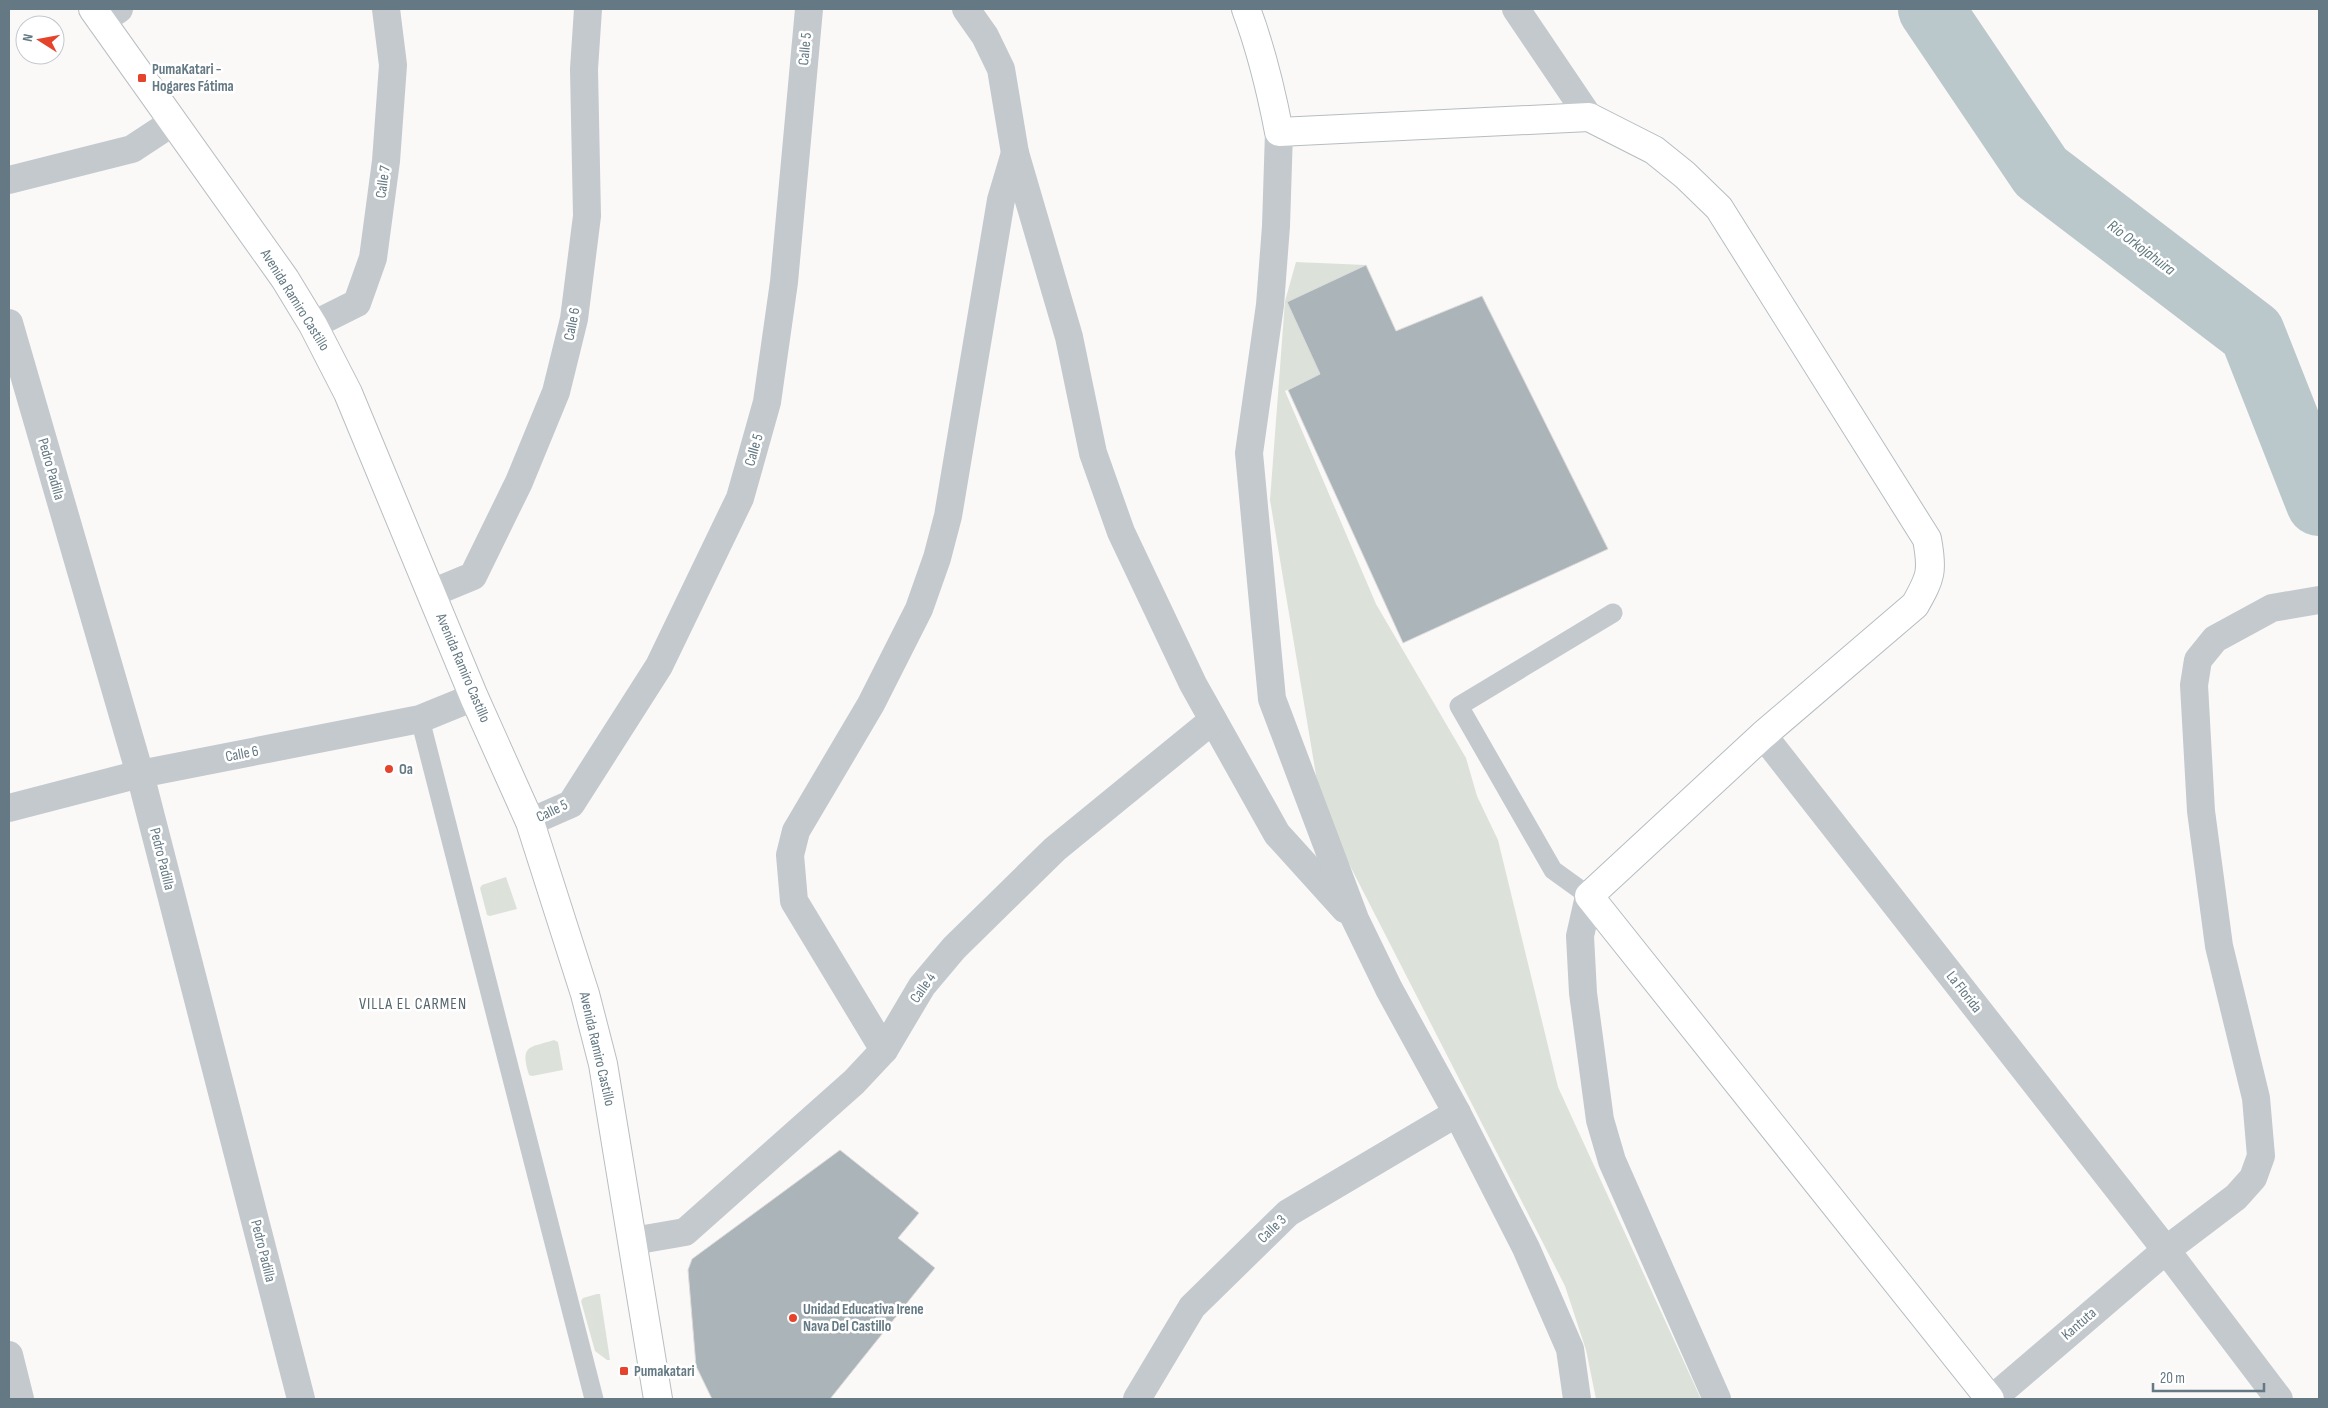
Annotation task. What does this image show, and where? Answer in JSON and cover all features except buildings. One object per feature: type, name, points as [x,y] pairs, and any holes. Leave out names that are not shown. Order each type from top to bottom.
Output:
[{"type":"main road","points":[[1246,9],[1257,38],[1271,90],[1279,132],[1589,118],[1654,150],[1685,175],[1719,208],[1927,540],[1932,564],[1926,586],[1915,605],[1763,735],[1590,896],[1991,1399]]},
{"type":"main road","name":"Avenida Ramiro Castillo","points":[[104,13],[173,122],[285,279],[313,325],[348,393],[474,697],[530,822],[585,994],[603,1064],[658,1399]]},
{"type":"street","name":"Calle 7","points":[[313,325],[357,302],[373,258],[386,161],[393,65],[386,9]]},
{"type":"street","name":"Calle 6","points":[[432,593],[473,576],[520,482],[556,392],[574,319],[587,216],[584,69],[588,9]]},
{"type":"street","name":"Calle 5","points":[[530,822],[572,804],[659,666],[740,498],[767,402],[783,292],[809,9]]},
{"type":"street","points":[[966,9],[985,36],[1001,70],[1015,153],[1069,337],[1094,453],[1118,523],[1193,684],[1277,834],[1355,919]]},
{"type":"street","points":[[1516,9],[1589,118]]},
{"type":"street","points":[[9,180],[132,149],[173,122]]},
{"type":"street","points":[[1279,132],[1276,226],[1270,305],[1249,454],[1272,699],[1355,919],[1389,989],[1457,1112],[1526,1248],[1570,1349],[1577,1399]]},
{"type":"street","points":[[884,1050],[794,901],[790,855],[796,831],[871,704],[918,609],[937,558],[948,516],[1001,200],[1015,153]]},
{"type":"street","name":"Pedro Padilla","points":[[9,323],[140,774],[301,1399]]},
{"type":"street","name":"Kantuta","points":[[1991,1399],[2166,1250],[2236,1197],[2253,1178],[2261,1156],[2256,1098],[2220,946],[2201,811],[2194,685],[2198,660],[2215,639],[2272,608],[2319,600]]},
{"type":"street","name":"Calle 6","points":[[9,808],[140,774],[420,719],[474,697]]},
{"type":"street","name":"Calle 4","points":[[633,1241],[685,1232],[854,1082],[884,1050],[922,986],[954,948],[1055,849],[1213,720]]},
{"type":"street","name":"La Florida","points":[[1763,735],[2166,1250],[2279,1399]]},
{"type":"street","points":[[1590,896],[1580,936],[1582,993],[1600,1120],[1612,1161],[1717,1399]]},
{"type":"street","name":"Calle 3","points":[[1137,1399],[1192,1307],[1288,1213],[1457,1112]]},
{"type":"street","points":[[9,1355],[20,1399]]},
{"type":"lane","points":[[1590,896],[1553,870],[1459,706],[1613,612]]},
{"type":"lane","points":[[420,719],[594,1399]]},
{"type":"shaded area","points":[[1296,262],[1366,265],[1287,302],[1320,374],[1285,391],[1376,604],[1466,758],[1477,796],[1498,840],[1558,1087],[1701,1399],[1596,1399],[1586,1350],[1565,1286],[1322,811],[1270,500],[1285,301]]},
{"type":"shaded area","points":[[506,877],[517,909],[490,916],[487,915],[480,888],[482,885]]},
{"type":"shaded area","points":[[554,1040],[558,1042],[563,1070],[529,1075],[525,1058],[528,1049]]},
{"type":"shaded area","points":[[600,1294],[610,1360],[607,1360],[595,1351],[581,1301],[583,1298]]},
{"type":"waterway","name":"Río Orkojahuira","points":[[1931,9],[2041,172],[2252,333],[2319,503]]},
{"type":"place","name":"PumaKatari - Hogares Fátima","points":[[142,78]]},
{"type":"place","name":"Oa","points":[[389,769]]},
{"type":"place","name":"Unidad Educativa Irene Nava Del Castillo","points":[[793,1318]]},
{"type":"place","name":"Pumakatari","points":[[624,1371]]},
{"type":"district","name":"VILLA EL CARMEN","points":[[413,1004]]}]
